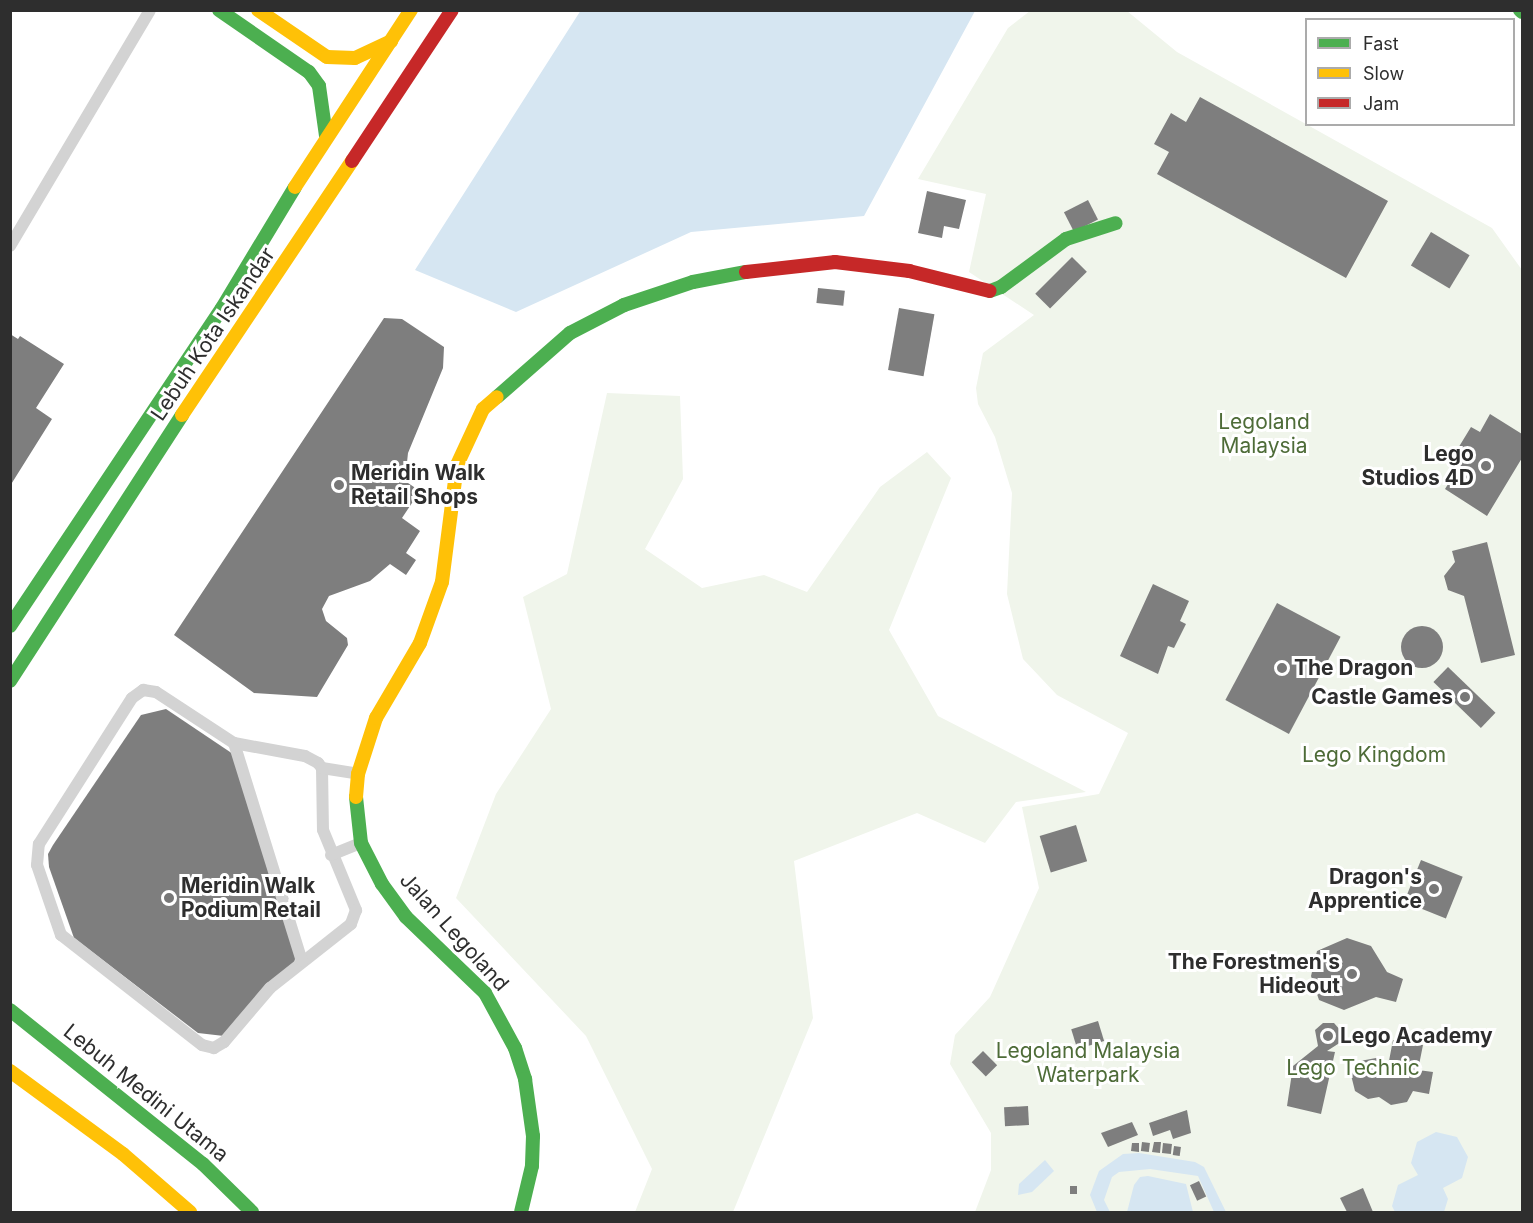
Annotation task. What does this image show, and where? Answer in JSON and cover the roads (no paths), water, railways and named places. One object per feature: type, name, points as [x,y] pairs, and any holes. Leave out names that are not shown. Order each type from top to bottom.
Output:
[{"type":"main road","points":[[219,10],[309,72],[319,86],[326,136]]},
{"type":"main road","points":[[258,10],[327,57],[355,58],[391,41]]},
{"type":"main road","name":"Lebuh Kota Iskandar","points":[[10,626],[222,308],[326,136],[411,10]]},
{"type":"main road","name":"Lebuh Kota Iskandar","points":[[10,681],[80,569],[452,10]]},
{"type":"main road","name":"Jalan Legoland","points":[[521,1212],[532,1166],[533,1136],[525,1079],[515,1048],[485,993],[406,917],[382,885],[361,843],[355,806],[358,774],[376,718],[420,643],[442,582],[457,465],[483,409],[570,333],[624,305],[693,282],[765,268],[836,262],[909,271],[974,289],[1001,287],[1066,239],[1116,223]]},
{"type":"main road","name":"Lebuh Medini Utama","points":[[10,1010],[203,1164],[252,1212]]},
{"type":"main road","points":[[10,1071],[123,1154],[190,1212]]},
{"type":"street","points":[[10,246],[150,10]]},
{"type":"street","points":[[322,768],[323,830],[356,915],[351,924],[270,988],[224,1042],[207,1047],[61,934],[37,865],[39,844],[137,693],[156,692],[234,743],[305,756],[322,768],[358,774]]},
{"type":"street","points":[[234,743],[302,962]]},
{"type":"street","points":[[331,855],[361,843]]},
{"type":"water","points":[[581,10],[975,11],[864,216],[691,232],[516,312],[415,270]]},
{"type":"water","points":[[1436,1132],[1457,1137],[1468,1157],[1462,1178],[1443,1188],[1448,1199],[1444,1212],[1395,1212],[1392,1206],[1398,1185],[1418,1175],[1411,1163],[1417,1142]]},
{"type":"water","points":[[1139,1153],[1195,1162],[1204,1167],[1226,1212],[1214,1212],[1198,1176],[1150,1169],[1119,1172],[1112,1177],[1104,1200],[1110,1212],[1097,1212],[1090,1195],[1099,1171],[1123,1154]]},
{"type":"water","points":[[1045,1160],[1054,1171],[1032,1192],[1018,1195],[1019,1184]]},
{"type":"water","points":[[1148,1176],[1186,1184],[1193,1212],[1127,1212],[1134,1185],[1140,1177]]},
{"type":"place","name":"Lego Studios 4D","points":[[1486,466]]},
{"type":"place","name":"Meridin Walk Retail Shops","points":[[339,485]]},
{"type":"place","name":"The Dragon","points":[[1282,668]]},
{"type":"place","name":"Castle Games","points":[[1465,697]]},
{"type":"place","name":"Dragon's Apprentice","points":[[1434,889]]},
{"type":"place","name":"Meridin Walk Podium Retail","points":[[169,898]]},
{"type":"place","name":"The Forestmen's Hideout","points":[[1352,974]]},
{"type":"place","name":"Lego Academy","points":[[1328,1036]]},
{"type":"park label","name":"Legoland Malaysia","points":[[1264,434]]},
{"type":"park label","name":"Lego Kingdom","points":[[1374,755]]},
{"type":"park label","name":"Legoland Malaysia Waterpark","points":[[1088,1063]]},
{"type":"park label","name":"Lego Technic","points":[[1353,1068]]}]
